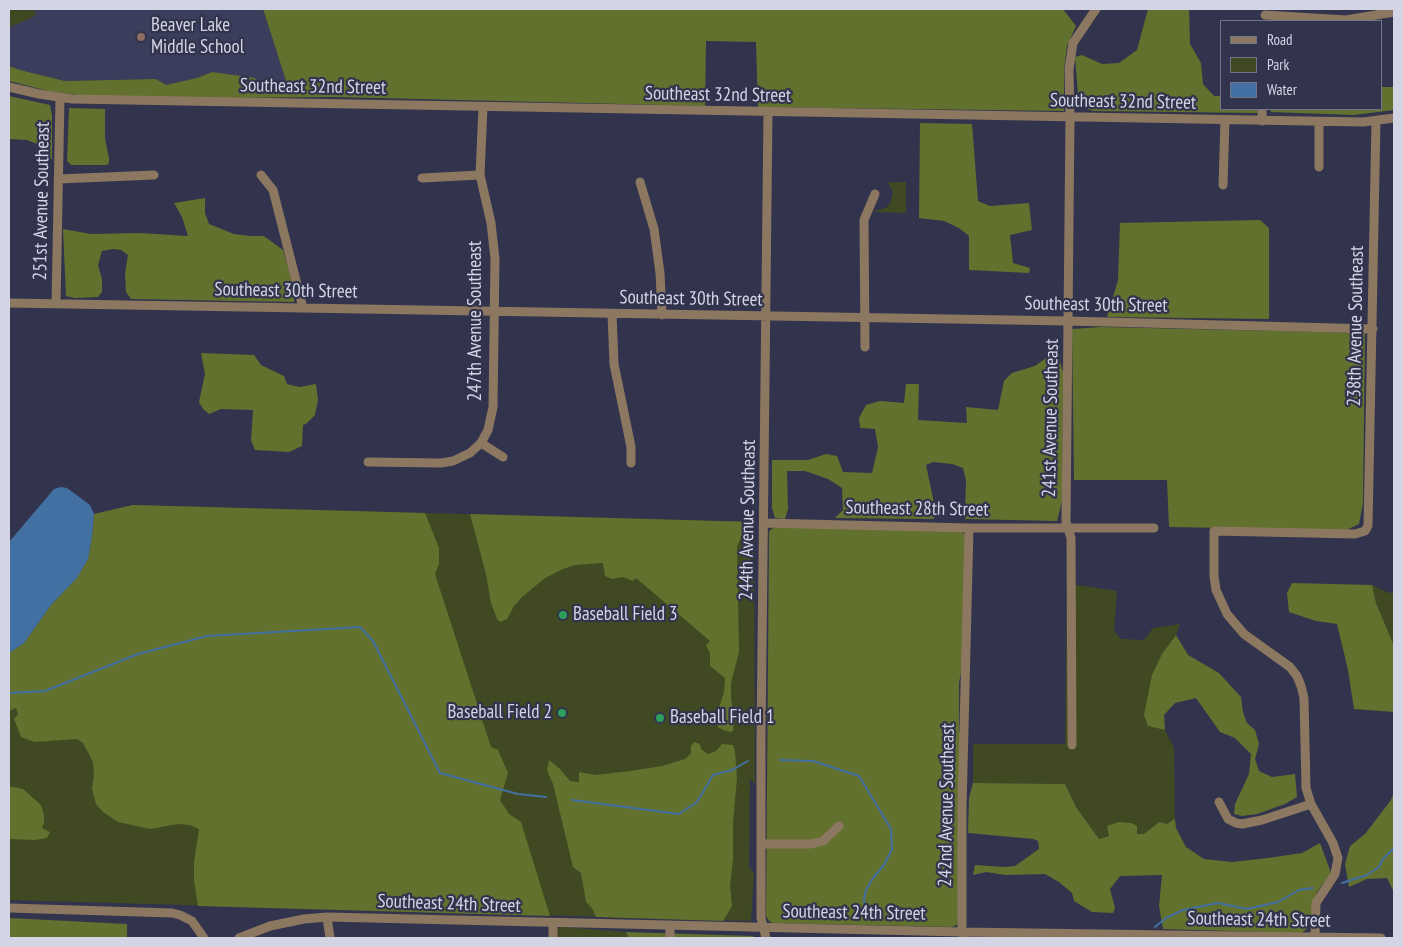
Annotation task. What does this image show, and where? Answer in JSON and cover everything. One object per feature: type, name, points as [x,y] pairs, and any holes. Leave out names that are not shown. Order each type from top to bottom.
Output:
[{"type":"street","name":"241st Avenue Southeast","points":[[1072,745],[1071,538],[1066,522],[1069,69],[1072,43],[1096,9]]},
{"type":"street","points":[[1265,15],[1346,20],[1394,12]]},
{"type":"street","name":"Southeast 32nd Street","points":[[9,87],[60,98],[1319,122],[1376,121],[1394,118]]},
{"type":"street","name":"251st Avenue Southeast","points":[[56,304],[60,98]]},
{"type":"street","name":"247th Avenue Southeast","points":[[481,443],[488,430],[492,407],[494,239],[480,174],[483,107]]},
{"type":"street","points":[[1262,110],[1262,121]]},
{"type":"street","name":"244th Avenue Southeast","points":[[766,938],[761,918],[761,844],[768,112]]},
{"type":"street","points":[[1223,186],[1225,120]]},
{"type":"street","name":"238th Avenue Southeast","points":[[1311,804],[1305,781],[1304,698],[1301,686],[1297,676],[1290,668],[1244,634],[1227,614],[1216,590],[1214,576],[1214,531],[1356,534],[1365,531],[1368,526],[1376,121]]},
{"type":"street","points":[[1318,167],[1319,122]]},
{"type":"street","points":[[261,174],[273,190],[303,308]]},
{"type":"street","points":[[422,178],[480,174]]},
{"type":"street","points":[[58,178],[154,175]]},
{"type":"street","points":[[640,182],[654,230],[660,273],[662,315]]},
{"type":"street","points":[[865,347],[864,220],[875,194]]},
{"type":"street","name":"Southeast 30th Street","points":[[9,303],[1068,321],[1373,329]]},
{"type":"street","points":[[612,314],[614,364],[631,447],[631,463]]},
{"type":"street","points":[[368,462],[441,463],[453,461],[470,453],[481,443],[503,457]]},
{"type":"street","name":"Southeast 28th Street","points":[[764,523],[969,528],[1154,528]]},
{"type":"street","name":"242nd Avenue Southeast","points":[[962,936],[962,808],[969,528]]},
{"type":"street","points":[[1219,802],[1228,819],[1242,824],[1262,820],[1311,804],[1333,843],[1338,858],[1335,874],[1316,903],[1315,937]]},
{"type":"street","points":[[761,844],[812,844],[823,841],[840,826]]},
{"type":"street","points":[[9,908],[172,913],[192,921],[204,938]]},
{"type":"street","points":[[239,938],[270,926],[304,919],[327,917],[330,938]]},
{"type":"street","name":"Southeast 24th Street","points":[[327,917],[764,927],[962,936],[1381,938]]},
{"type":"street","points":[[553,923],[553,938]]},
{"type":"street","points":[[670,925],[670,938]]},
{"type":"shaded area","name":"Beaver Lake Middle School","points":[[9,9],[263,9],[288,87],[261,88],[212,72],[197,78],[166,85],[156,79],[65,81],[20,70],[9,66]]},
{"type":"green space","points":[[9,9],[33,9],[36,15],[9,27]]},
{"type":"green space","points":[[263,9],[1063,9],[1076,26],[1067,46],[1064,69],[1064,111],[758,107],[756,42],[706,41],[705,106],[335,97],[85,96],[48,91],[9,81],[9,66],[65,81],[156,79],[166,85],[197,78],[212,72],[255,78],[261,88],[288,87]]},
{"type":"green space","points":[[1148,9],[1189,9],[1190,44],[1201,63],[1203,84],[1214,96],[1220,96],[1220,110],[1257,110],[1258,113],[1093,111],[1079,106],[1075,57],[1082,55],[1102,64],[1119,63],[1137,50]]},
{"type":"green space","points":[[1383,87],[1394,87],[1394,110],[1354,115],[1271,112],[1270,110],[1383,110]]},
{"type":"green space","points":[[9,96],[50,105],[52,115],[52,159],[40,160],[37,144],[27,140],[9,139]]},
{"type":"green space","points":[[69,108],[105,109],[105,139],[109,158],[107,165],[71,165],[67,161]]},
{"type":"green space","points":[[920,123],[972,124],[978,201],[990,206],[1029,203],[1032,230],[1010,235],[1013,263],[1030,268],[1029,273],[969,270],[969,236],[959,228],[944,221],[919,218]]},
{"type":"green space","points":[[888,182],[906,182],[906,213],[875,212],[886,208],[891,202],[893,192]]},
{"type":"green space","points":[[205,198],[205,213],[209,224],[234,234],[264,236],[283,250],[295,290],[294,302],[131,299],[126,292],[125,273],[128,255],[121,250],[113,249],[102,251],[98,265],[102,279],[102,292],[98,297],[75,298],[66,296],[63,229],[91,234],[140,233],[188,236],[182,217],[174,203]]},
{"type":"green space","points":[[1260,220],[1269,228],[1269,319],[1107,317],[1118,280],[1120,223]]},
{"type":"green space","points":[[1101,327],[1365,333],[1363,503],[1359,524],[1346,530],[1169,527],[1167,480],[1074,480],[1072,329]]},
{"type":"green space","points":[[201,353],[254,355],[261,365],[284,376],[287,384],[299,387],[316,384],[318,400],[315,415],[303,425],[302,446],[289,452],[255,450],[251,440],[253,410],[221,409],[209,414],[203,409],[199,402],[205,374]]},
{"type":"green space","points":[[1049,356],[1058,356],[1063,372],[1062,501],[1057,521],[965,519],[966,480],[963,468],[952,464],[933,462],[926,465],[933,498],[934,519],[835,518],[843,510],[842,488],[828,479],[805,471],[787,471],[788,509],[785,519],[775,518],[772,508],[772,460],[808,460],[826,454],[837,456],[843,472],[872,473],[878,447],[875,429],[860,428],[859,418],[866,405],[880,401],[904,403],[906,384],[919,384],[918,420],[967,423],[966,407],[998,410],[1004,381],[1012,373],[1035,366]]},
{"type":"green space","points":[[133,505],[754,522],[755,784],[750,780],[749,867],[754,873],[751,921],[9,900],[9,653],[24,643],[51,605],[92,536],[94,514]]},
{"type":"green space","points":[[133,505],[425,513],[439,548],[439,564],[435,574],[491,747],[498,750],[508,773],[500,800],[509,814],[521,822],[550,916],[198,906],[194,881],[194,862],[199,829],[190,825],[178,824],[150,829],[118,822],[103,812],[96,804],[92,789],[94,776],[93,762],[83,743],[77,739],[35,742],[21,737],[14,719],[18,714],[16,708],[9,711],[9,653],[24,643],[51,605],[77,578],[88,559],[94,514]]},
{"type":"green space","points":[[470,514],[754,522],[752,526],[744,530],[737,547],[739,652],[731,683],[733,731],[723,730],[718,727],[716,717],[724,692],[725,678],[710,666],[710,653],[706,645],[710,641],[636,578],[633,581],[623,577],[612,579],[605,576],[603,563],[575,565],[545,578],[522,597],[514,606],[507,619],[500,622],[491,603],[486,574]]},
{"type":"green space","points":[[775,527],[962,531],[965,535],[963,661],[959,683],[959,731],[962,735],[959,922],[957,925],[952,927],[773,923],[766,916],[769,533]]},
{"type":"green space","points":[[1292,583],[1372,585],[1376,603],[1394,646],[1394,712],[1354,709],[1348,670],[1337,624],[1316,621],[1289,612],[1287,593]]},
{"type":"green space","points":[[1077,585],[1117,591],[1114,631],[1121,639],[1144,640],[1153,628],[1180,624],[1176,635],[1162,654],[1148,726],[1165,730],[1174,748],[1175,819],[1167,824],[1159,822],[1144,834],[1137,834],[1137,826],[1099,839],[1076,807],[1065,784],[973,783],[973,744],[1065,744],[1067,589]]},
{"type":"green space","points":[[1372,585],[1389,593],[1394,592],[1394,646],[1376,603]]},
{"type":"green space","points":[[1176,635],[1188,655],[1219,673],[1241,697],[1247,723],[1255,730],[1259,744],[1255,759],[1259,771],[1272,777],[1295,774],[1297,797],[1285,804],[1257,814],[1242,816],[1234,814],[1235,804],[1249,774],[1251,754],[1235,738],[1220,732],[1196,698],[1175,703],[1164,715],[1165,730],[1148,726],[1144,715],[1152,675],[1162,654]]},
{"type":"green space","points":[[694,742],[700,744],[701,749],[708,754],[716,751],[722,744],[733,745],[735,752],[737,778],[730,886],[732,906],[723,921],[596,917],[592,908],[586,902],[581,873],[573,867],[553,784],[547,770],[549,760],[570,781],[579,782],[579,772],[596,775],[630,771],[662,766],[685,759],[691,753],[691,746]]},
{"type":"green space","points":[[973,783],[1065,784],[1076,807],[1099,839],[1109,836],[1107,826],[1118,822],[1131,823],[1137,826],[1137,834],[1144,834],[1159,822],[1167,824],[1175,819],[1176,828],[1186,847],[1204,859],[1232,862],[1268,858],[1302,853],[1320,843],[1331,873],[1317,892],[1307,929],[1301,933],[1163,929],[1159,906],[1162,875],[1120,876],[1110,889],[1115,908],[1113,913],[1092,912],[1074,901],[1072,893],[1059,882],[1045,874],[1006,875],[986,872],[973,875],[975,865],[1015,866],[1039,849],[1038,841],[1033,839],[968,833],[969,798]]},
{"type":"green space","points":[[9,786],[23,789],[41,805],[44,815],[42,828],[50,832],[47,838],[35,840],[9,839]]},
{"type":"green space","points":[[1394,792],[1394,897],[1387,878],[1367,879],[1349,887],[1345,864],[1350,846],[1365,834],[1391,800]]},
{"type":"green space","points":[[9,918],[127,924],[127,938],[9,938]]},
{"type":"green space","points":[[559,928],[626,932],[629,938],[556,938],[556,932]]},
{"type":"green space","points":[[626,932],[753,936],[754,938],[629,938]]},
{"type":"water","points":[[67,488],[90,505],[94,514],[88,559],[77,578],[51,605],[24,643],[9,653],[9,542],[54,489]]},
{"type":"waterway","points":[[9,693],[45,691],[138,654],[207,636],[360,627],[373,641],[440,773],[518,794],[546,797]]},
{"type":"waterway","points":[[780,760],[813,761],[859,776],[891,829],[892,849],[884,865],[866,890],[864,899],[866,920]]},
{"type":"waterway","points":[[572,800],[679,814],[697,802],[713,775],[732,770],[748,761]]},
{"type":"waterway","points":[[1342,883],[1367,875],[1379,867],[1383,859],[1394,848]]},
{"type":"waterway","points":[[1155,927],[1166,918],[1183,910],[1218,903],[1247,909],[1278,902],[1299,890],[1313,888]]},
{"type":"place","name":"Beaver Lake Middle School","points":[[141,37]]},
{"type":"place","name":"Baseball Field 3","points":[[563,615]]},
{"type":"place","name":"Baseball Field 2","points":[[562,713]]},
{"type":"place","name":"Baseball Field 1","points":[[660,718]]}]
